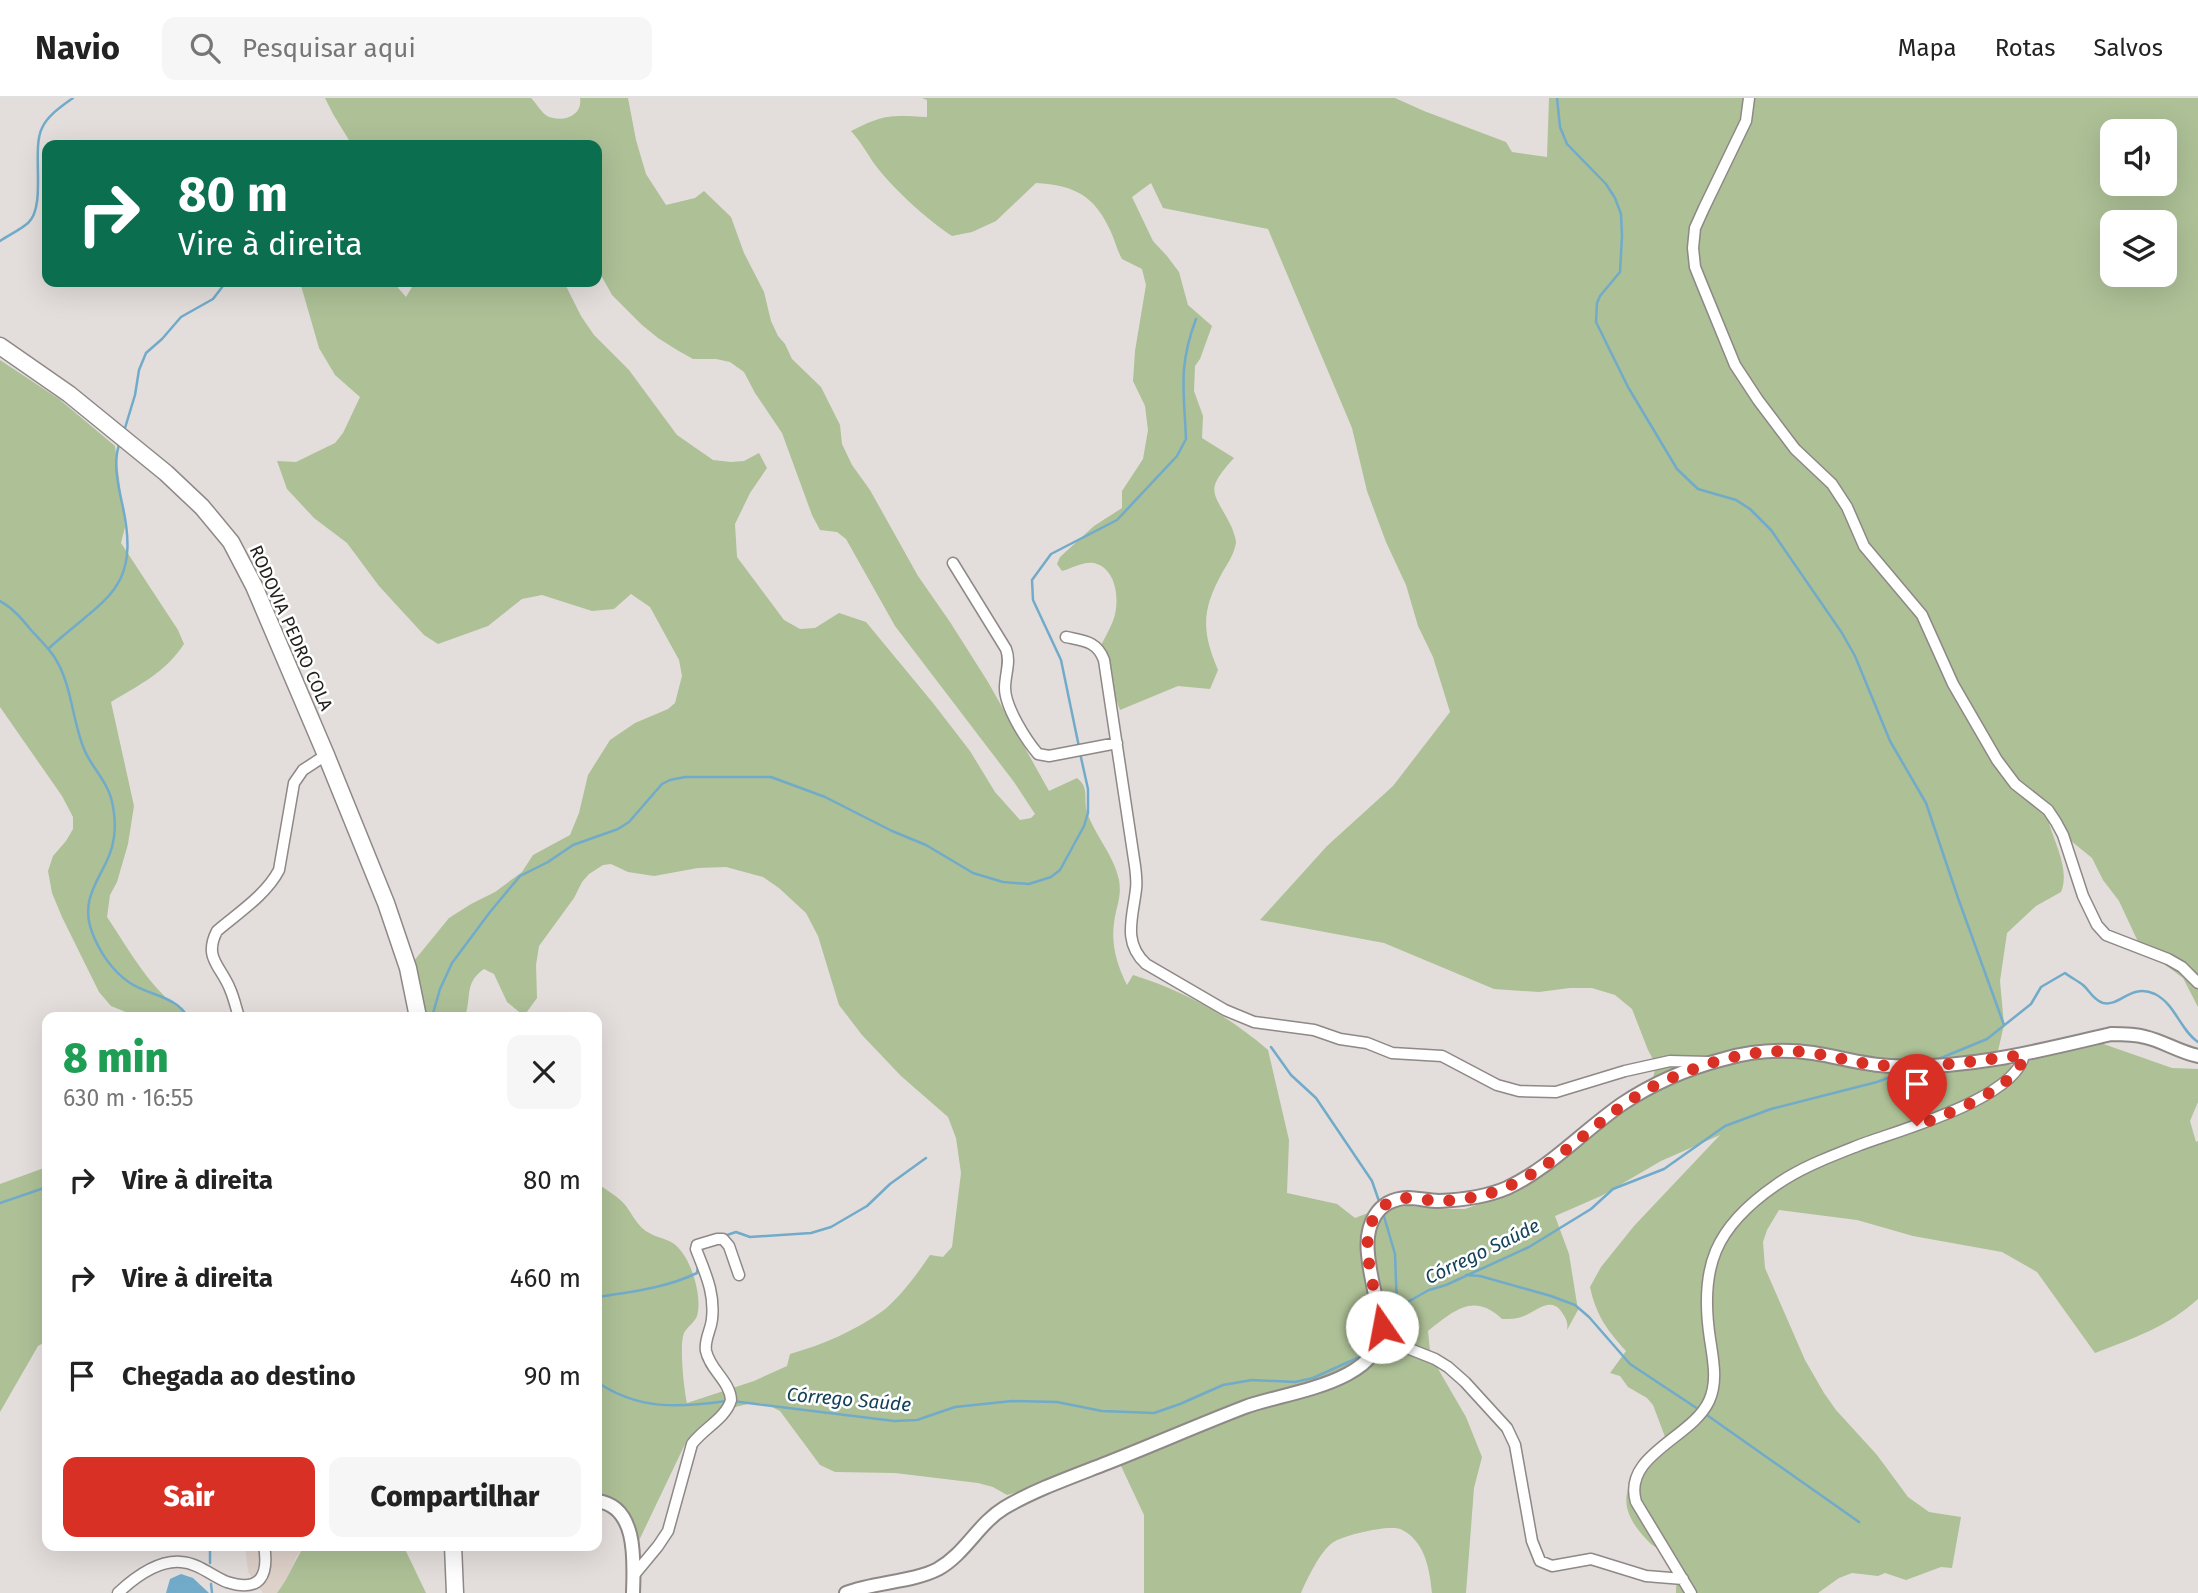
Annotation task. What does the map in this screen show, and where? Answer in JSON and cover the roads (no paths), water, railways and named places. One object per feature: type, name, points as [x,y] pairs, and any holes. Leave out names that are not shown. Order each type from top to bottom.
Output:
[{"type":"main road","name":"RODOVIA PEDRO COLA","points":[[0,346],[45,376],[129,441],[219,525],[249,576],[326,755],[390,915],[408,968],[417,1012]]},
{"type":"main road","points":[[453,1551],[455,1593]]},
{"type":"street","points":[[1749,98],[1746,121],[1704,208],[1696,228],[1693,248],[1695,267],[1735,365],[1795,449],[1832,484],[1847,507],[1864,546],[1922,615],[1953,684],[1997,760],[2015,784],[2048,810],[2056,822],[2063,835],[2083,896],[2097,925],[2106,935],[2175,963],[2198,983]]},
{"type":"street","points":[[953,563],[1006,649],[1007,699],[1032,748],[1038,754],[1049,756],[1117,743]]},
{"type":"street","points":[[1066,637],[1095,644],[1101,652],[1135,866],[1137,887],[1130,930],[1133,948],[1146,964],[1225,1010],[1254,1022],[1314,1030],[1340,1039],[1367,1043],[1392,1053],[1442,1056],[1497,1085],[1518,1091],[1556,1092],[1625,1070],[1670,1061],[1712,1063]]},
{"type":"street","points":[[238,1012],[231,989],[212,954],[213,938],[217,931],[275,878],[279,870],[294,783],[303,770],[326,755]]},
{"type":"street","points":[[846,1593],[936,1570],[951,1560],[987,1521],[1004,1508],[1081,1474],[1246,1406],[1311,1390],[1334,1381],[1366,1360],[1376,1350],[1382,1338],[1368,1254],[1371,1225],[1377,1210],[1400,1199],[1461,1200],[1504,1189],[1530,1176],[1622,1105],[1667,1079],[1712,1063],[1752,1053],[1812,1053],[1855,1063],[1929,1067],[2024,1055],[2111,1034],[2147,1037],[2198,1056]]},
{"type":"street","points":[[1691,1593],[1636,1502],[1634,1481],[1638,1471],[1695,1421],[1709,1402],[1715,1383],[1705,1308],[1706,1287],[1709,1269],[1728,1228],[1750,1205],[1777,1184],[1816,1162],[1946,1114],[1999,1086],[2020,1068],[2024,1055]]},
{"type":"street","points":[[634,1576],[668,1531],[692,1444],[700,1433],[724,1413],[732,1400],[727,1385],[708,1358],[706,1350],[713,1302],[697,1245],[723,1239],[729,1246],[739,1276]]},
{"type":"street","points":[[1382,1338],[1448,1367],[1507,1428],[1515,1445],[1532,1541],[1541,1561],[1552,1566],[1591,1559],[1646,1576],[1684,1578]]},
{"type":"street","points":[[602,1502],[615,1508],[627,1526],[633,1556],[633,1593]]},
{"type":"street","points":[[118,1593],[148,1571],[174,1562],[198,1567],[236,1585],[254,1584],[265,1572],[264,1551]]},
{"type":"water","points":[[181,1574],[193,1578],[209,1593],[166,1593],[170,1579]]},
{"type":"waterway","points":[[0,241],[25,226],[34,215],[42,128],[52,115],[73,98]]},
{"type":"waterway","points":[[1557,98],[1560,127],[1567,144],[1606,184],[1621,214],[1620,272],[1600,296],[1596,322],[1628,387],[1677,469],[1698,489],[1736,500],[1750,509],[1771,530],[1842,633],[1855,656],[1890,741],[1926,803],[2004,1025]]},
{"type":"waterway","points":[[125,428],[139,370],[146,353],[181,317],[213,299],[222,287]]},
{"type":"waterway","points":[[1079,747],[1061,660],[1033,600],[1032,580],[1051,554],[1117,520],[1177,456],[1186,439],[1184,365],[1196,319]]},
{"type":"waterway","points":[[48,649],[102,603],[114,590],[122,574],[127,556],[127,532],[117,474],[119,445]]},
{"type":"waterway","points":[[0,601],[17,614],[47,647],[61,668],[84,749],[112,801],[114,837],[89,905],[88,918],[95,939],[107,960],[123,978],[176,1004],[184,1012]]},
{"type":"waterway","points":[[433,1012],[452,963],[520,876],[573,845],[618,829],[629,822],[662,784],[670,780],[685,777],[771,777],[825,797],[926,845],[973,873],[1003,882],[1029,884],[1051,877],[1060,870],[1084,826],[1088,813],[1088,789],[1080,753]]},
{"type":"waterway","name":"Córrego Saúde","points":[[1936,1060],[1987,1039],[2031,1004],[2041,987],[2065,973],[2103,1003],[2115,1002],[2139,991],[2155,994],[2168,1004],[2198,1042]]},
{"type":"waterway","points":[[1271,1047],[1291,1075],[1316,1098],[1372,1181],[1380,1204]]},
{"type":"waterway","name":"Córrego Saúde","points":[[1387,1325],[1390,1314],[1397,1308],[1429,1290],[1446,1285],[1529,1247],[1591,1209],[1613,1189],[1664,1169],[1725,1126],[1771,1109],[1877,1082],[1903,1072]]},
{"type":"waterway","points":[[724,1236],[736,1232],[750,1237],[811,1233],[831,1227],[867,1206],[890,1184],[926,1158]]},
{"type":"waterway","points":[[0,1203],[42,1189]]},
{"type":"waterway","points":[[1383,1213],[1395,1254],[1397,1308]]},
{"type":"waterway","points":[[602,1296],[673,1282],[697,1273],[698,1266]]},
{"type":"waterway","points":[[1466,1275],[1480,1276],[1575,1305],[1630,1364],[1698,1409]]},
{"type":"waterway","name":"Córrego Saúde","points":[[732,1401],[894,1421],[917,1420],[955,1407],[1012,1401],[1057,1402],[1102,1411],[1154,1413],[1223,1385],[1252,1380],[1295,1382],[1313,1378],[1364,1355]]},
{"type":"waterway","name":"Córrego Saúde","points":[[602,1385],[628,1398],[659,1405],[726,1401]]},
{"type":"waterway","points":[[1704,1413],[1859,1522]]},
{"type":"waterway","points":[[210,1551],[210,1563]]},
{"type":"waterway","points":[[211,1584],[212,1593]]}]
